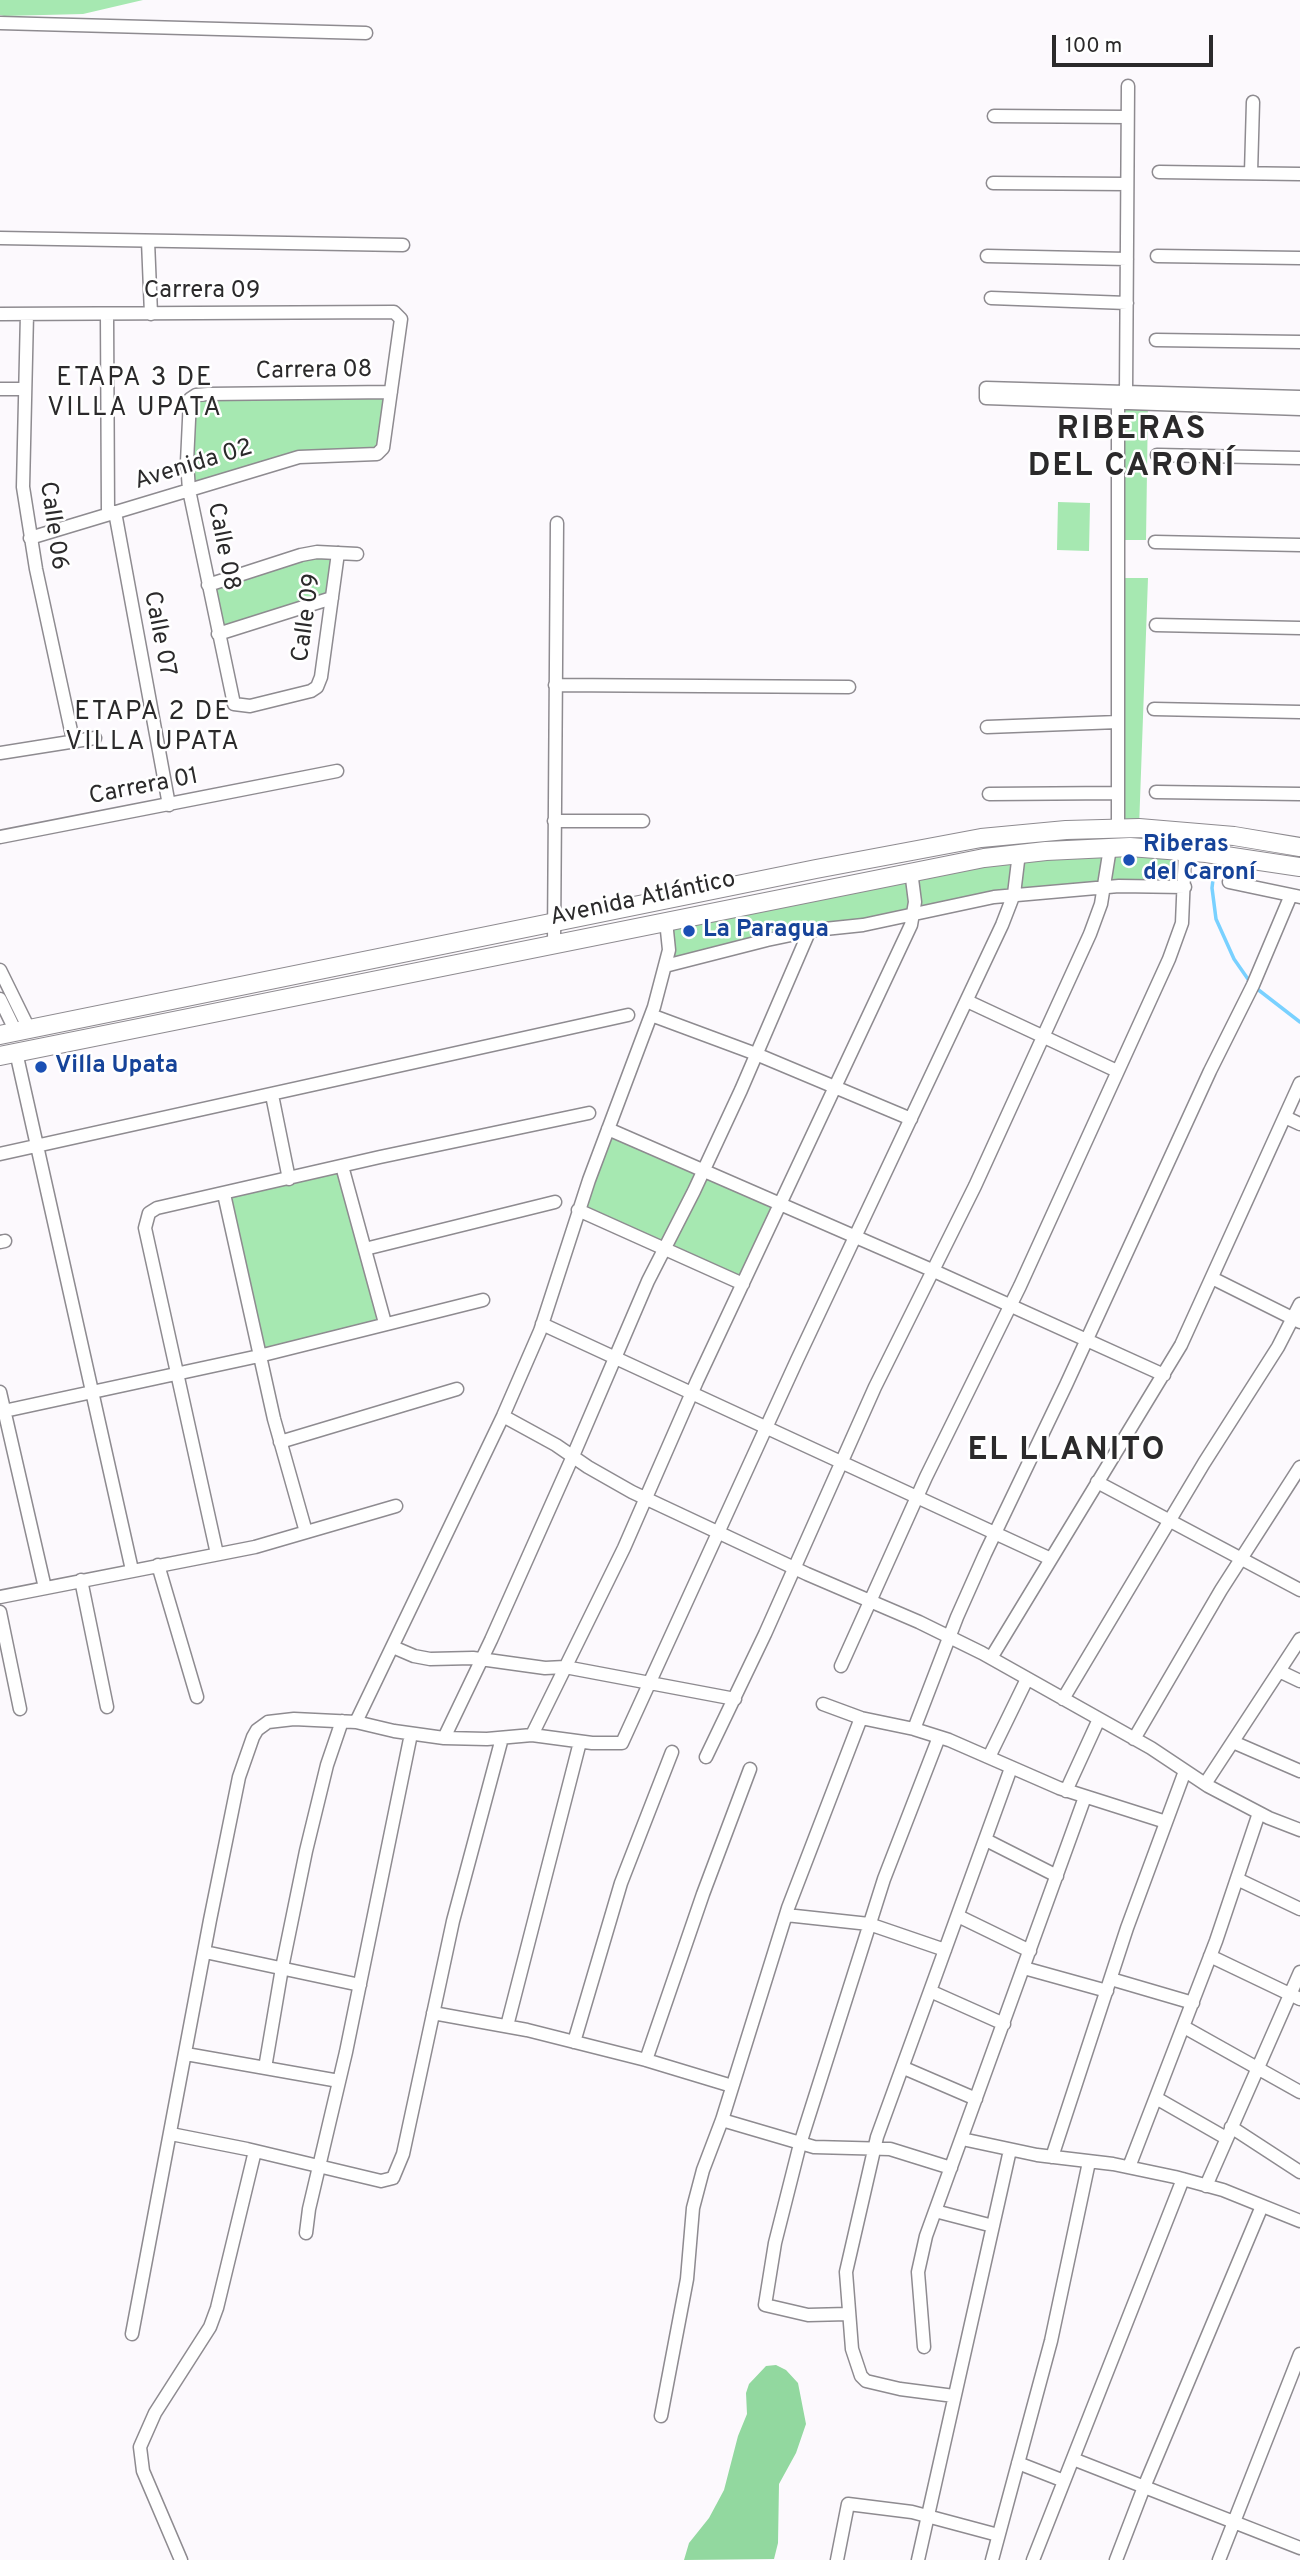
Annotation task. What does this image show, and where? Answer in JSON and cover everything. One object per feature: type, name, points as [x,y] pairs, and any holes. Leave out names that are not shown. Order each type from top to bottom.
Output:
[{"type":"street","points":[[0,23],[366,33]]},
{"type":"street","points":[[1118,828],[1120,396],[1127,303],[1128,86]]},
{"type":"street","points":[[1251,173],[1253,102]]},
{"type":"street","points":[[994,116],[1127,117]]},
{"type":"street","points":[[1159,172],[1300,174]]},
{"type":"street","points":[[993,183],[1127,184]]},
{"type":"street","points":[[0,238],[403,245]]},
{"type":"street","points":[[148,241],[150,313]]},
{"type":"street","points":[[987,256],[1127,259]]},
{"type":"street","points":[[1157,256],[1300,258]]},
{"type":"street","points":[[991,298],[1127,303]]},
{"type":"street","name":"Carrera 09","points":[[0,314],[394,312],[401,318],[391,392]]},
{"type":"street","name":"Calle 06","points":[[27,314],[23,487],[30,538],[73,740]]},
{"type":"street","name":"Calle 07","points":[[107,314],[111,513],[169,805]]},
{"type":"street","points":[[1156,340],[1300,342]]},
{"type":"street","points":[[0,389],[24,388]]},
{"type":"street","points":[[1300,397],[1120,396],[986,398],[986,388],[1120,396],[1300,409]]},
{"type":"street","name":"Avenida 02","points":[[30,538],[299,457],[373,455],[383,448],[391,392]]},
{"type":"street","name":"Carrera 08","points":[[195,395],[391,392]]},
{"type":"street","name":"Calle 08","points":[[195,395],[189,403],[189,489],[232,702],[237,706]]},
{"type":"street","points":[[1157,455],[1300,458]]},
{"type":"street","points":[[554,943],[557,523]]},
{"type":"street","points":[[1155,542],[1300,545]]},
{"type":"street","name":"Calle 09","points":[[237,706],[250,706],[311,691],[317,687],[321,677],[338,553]]},
{"type":"street","points":[[208,585],[301,555],[357,554]]},
{"type":"street","points":[[218,634],[332,598]]},
{"type":"street","points":[[1156,625],[1300,628]]},
{"type":"street","points":[[555,685],[849,687]]},
{"type":"street","points":[[1154,709],[1300,712]]},
{"type":"street","points":[[987,727],[1118,722]]},
{"type":"street","points":[[0,753],[95,738]]},
{"type":"street","name":"Carrera 01","points":[[0,837],[337,771]]},
{"type":"street","points":[[1156,792],[1300,794]]},
{"type":"street","points":[[989,794],[1118,793]]},
{"type":"street","points":[[554,821],[643,821]]},
{"type":"street","name":"Avenida Atlántico","points":[[15,1032],[981,838],[1041,831],[1118,828],[1201,832],[1300,847]]},
{"type":"street","points":[[706,1758],[875,1387],[975,1186],[1093,927],[1104,887],[1110,848]]},
{"type":"street","name":"Avenida Atlántico","points":[[8,1054],[911,872],[1019,853],[1110,848],[1185,851],[1244,857],[1300,867]]},
{"type":"street","points":[[841,1666],[917,1496],[1010,1306],[1177,938],[1184,908],[1185,851]]},
{"type":"street","points":[[132,2334],[239,1777],[253,1737],[268,1721],[294,1719],[349,1722],[444,1738],[532,1735],[622,1743],[767,1426],[967,1001],[1014,894],[1019,853]]},
{"type":"street","points":[[532,1735],[600,1599],[692,1393],[914,914],[911,872]]},
{"type":"street","points":[[914,1729],[950,1636],[996,1532],[1205,1083],[1296,896],[1229,882]]},
{"type":"street","points":[[665,966],[742,946],[809,932],[863,925],[974,900],[1104,887],[1185,887]]},
{"type":"street","points":[[265,2068],[282,1969],[317,1805],[349,1722],[393,1647],[503,1416],[542,1324],[578,1210],[651,1015],[665,966],[669,940],[666,921]]},
{"type":"street","points":[[444,1738],[573,1457],[648,1281],[704,1171],[809,932]]},
{"type":"street","points":[[0,970],[15,1032]]},
{"type":"street","points":[[0,999],[15,1032]]},
{"type":"street","points":[[967,1001],[1117,1071]]},
{"type":"street","points":[[651,1015],[756,1054],[911,1119]]},
{"type":"street","points":[[0,1154],[628,1016]]},
{"type":"street","points":[[8,1054],[37,1146],[132,1570]]},
{"type":"street","points":[[991,1658],[1164,1375],[1212,1278],[1300,1083]]},
{"type":"street","points":[[272,1095],[289,1178]]},
{"type":"street","points":[[217,1554],[145,1221],[149,1213],[157,1208],[589,1112]]},
{"type":"street","points":[[1285,1117],[1300,1124]]},
{"type":"street","points":[[608,1129],[933,1270],[1164,1375]]},
{"type":"street","points":[[342,1166],[385,1323]]},
{"type":"street","points":[[224,1194],[280,1442],[306,1532]]},
{"type":"street","points":[[365,1249],[555,1202]]},
{"type":"street","points":[[578,1210],[743,1284]]},
{"type":"street","points":[[1212,1278],[1296,1320]]},
{"type":"street","points":[[2,1411],[260,1356],[483,1300]]},
{"type":"street","points":[[1063,1699],[1296,1320],[1300,1304]]},
{"type":"street","points":[[542,1324],[1051,1559]]},
{"type":"street","points":[[280,1442],[457,1389]]},
{"type":"street","points":[[0,1392],[2,1411],[45,1588]]},
{"type":"street","points":[[503,1416],[611,1482],[794,1568],[950,1636],[1134,1739],[1205,1784],[1259,1813],[1300,1830]]},
{"type":"street","points":[[1134,1739],[1241,1558],[1300,1467]]},
{"type":"street","points":[[1097,1482],[1300,1590]]},
{"type":"street","points":[[0,1597],[255,1547],[396,1506]]},
{"type":"street","points":[[158,1565],[197,1697]]},
{"type":"street","points":[[81,1580],[107,1707]]},
{"type":"street","points":[[0,1612],[20,1709]]},
{"type":"street","points":[[1205,1784],[1300,1639]]},
{"type":"street","points":[[393,1647],[430,1659],[482,1659],[545,1668],[565,1667],[735,1699]]},
{"type":"street","points":[[1279,1671],[1300,1681]]},
{"type":"street","points":[[989,1757],[1027,1679]]},
{"type":"street","points":[[823,1704],[861,1718],[939,1737],[1066,1791],[1166,1822]]},
{"type":"street","points":[[661,2416],[687,2279],[693,2208],[703,2170],[722,2120],[786,1915],[861,1718]]},
{"type":"street","points":[[1066,1791],[1099,1719]]},
{"type":"street","points":[[306,2233],[411,1734]]},
{"type":"street","points":[[848,2314],[808,2315],[765,2305],[775,2243],[800,2144],[888,1868],[939,1737]]},
{"type":"street","points":[[171,2134],[381,2181],[393,2178],[403,2154],[453,1921],[502,1738]]},
{"type":"street","points":[[507,2026],[580,1741]]},
{"type":"street","points":[[1233,1742],[1300,1771]]},
{"type":"street","points":[[574,2042],[621,1883],[672,1752]]},
{"type":"street","points":[[954,2396],[900,2389],[866,2381],[861,2376],[852,2349],[846,2272],[874,2148],[1011,1768]]},
{"type":"street","points":[[646,2060],[703,1894],[750,1769]]},
{"type":"street","points":[[1052,2157],[1109,1985],[1185,1771]]},
{"type":"street","points":[[924,2347],[918,2272],[926,2236],[1085,1797]]},
{"type":"street","points":[[1129,2167],[1193,2003],[1259,1813]]},
{"type":"street","points":[[986,1840],[1057,1876]]},
{"type":"street","points":[[1237,1879],[1300,1909]]},
{"type":"street","points":[[786,1915],[869,1924],[945,1950]]},
{"type":"street","points":[[958,1916],[1030,1951]]},
{"type":"street","points":[[205,1952],[360,1985]]},
{"type":"street","points":[[1210,1956],[1295,1997]]},
{"type":"street","points":[[1024,1968],[1193,2003]]},
{"type":"street","points":[[1206,2186],[1258,2068],[1295,1997],[1300,1972]]},
{"type":"street","points":[[930,1991],[1004,2024]]},
{"type":"street","points":[[433,2012],[507,2026],[646,2060],[732,2087]]},
{"type":"street","points":[[1184,2026],[1300,2092]]},
{"type":"street","points":[[186,2054],[339,2081]]},
{"type":"street","points":[[904,2068],[976,2099]]},
{"type":"street","points":[[1156,2098],[1229,2132],[1300,2172]]},
{"type":"street","points":[[722,2120],[800,2144],[829,2149],[874,2148],[901,2151],[951,2168]]},
{"type":"street","points":[[962,2139],[1010,2150],[1129,2167],[1183,2179],[1300,2221]]},
{"type":"street","points":[[918,2560],[1010,2150]]},
{"type":"street","points":[[181,2560],[143,2471],[140,2447],[155,2413],[210,2327],[256,2151]]},
{"type":"street","points":[[992,2560],[1051,2341],[1088,2161]]},
{"type":"street","points":[[1032,2560],[1183,2179]]},
{"type":"street","points":[[1116,2560],[1262,2206]]},
{"type":"street","points":[[936,2211],[993,2226]]},
{"type":"street","points":[[1219,2560],[1300,2354]]},
{"type":"street","points":[[1073,2459],[1300,2548]]},
{"type":"street","points":[[1018,2463],[1064,2481]]},
{"type":"street","points":[[837,2560],[848,2504],[889,2508],[928,2516],[998,2535]]},
{"type":"green space","points":[[0,0],[143,0],[83,14],[4,16],[0,15]]},
{"type":"green space","points":[[391,392],[383,448],[327,455],[189,490],[190,399]]},
{"type":"green space","points":[[1117,403],[1148,404],[1146,540],[1116,540]]},
{"type":"green space","points":[[1058,502],[1090,503],[1089,551],[1057,550]]},
{"type":"green space","points":[[338,553],[332,598],[218,634],[208,585],[285,560]]},
{"type":"green space","points":[[1116,578],[1148,578],[1139,828],[1118,829]]},
{"type":"green space","points":[[1185,851],[1185,887],[1024,893],[665,966],[666,921],[984,858]]},
{"type":"green space","points":[[608,1129],[780,1205],[743,1284],[578,1210]]},
{"type":"green space","points":[[342,1166],[385,1323],[259,1356],[224,1194]]},
{"type":"green space","points":[[776,2365],[786,2370],[798,2383],[806,2424],[796,2453],[779,2484],[778,2543],[774,2559],[684,2560],[689,2543],[709,2518],[724,2490],[738,2436],[747,2414],[746,2393],[749,2384],[766,2366]]},
{"type":"waterway","points":[[1214,871],[1212,888],[1216,919],[1234,959],[1250,982]]},
{"type":"waterway","points":[[1256,988],[1300,1022]]},
{"type":"place","name":"Riberas del Caroní","points":[[1129,860]]},
{"type":"place","name":"La Paragua","points":[[689,931]]},
{"type":"place","name":"Villa Upata","points":[[41,1067]]},
{"type":"district","name":"ETAPA 3 DE VILLA UPATA","points":[[135,395]]},
{"type":"district","name":"RIBERAS DEL CARONÍ","points":[[1132,450]]},
{"type":"district","name":"ETAPA 2 DE VILLA UPATA","points":[[153,729]]},
{"type":"district","name":"EL LLANITO","points":[[1067,1453]]}]
